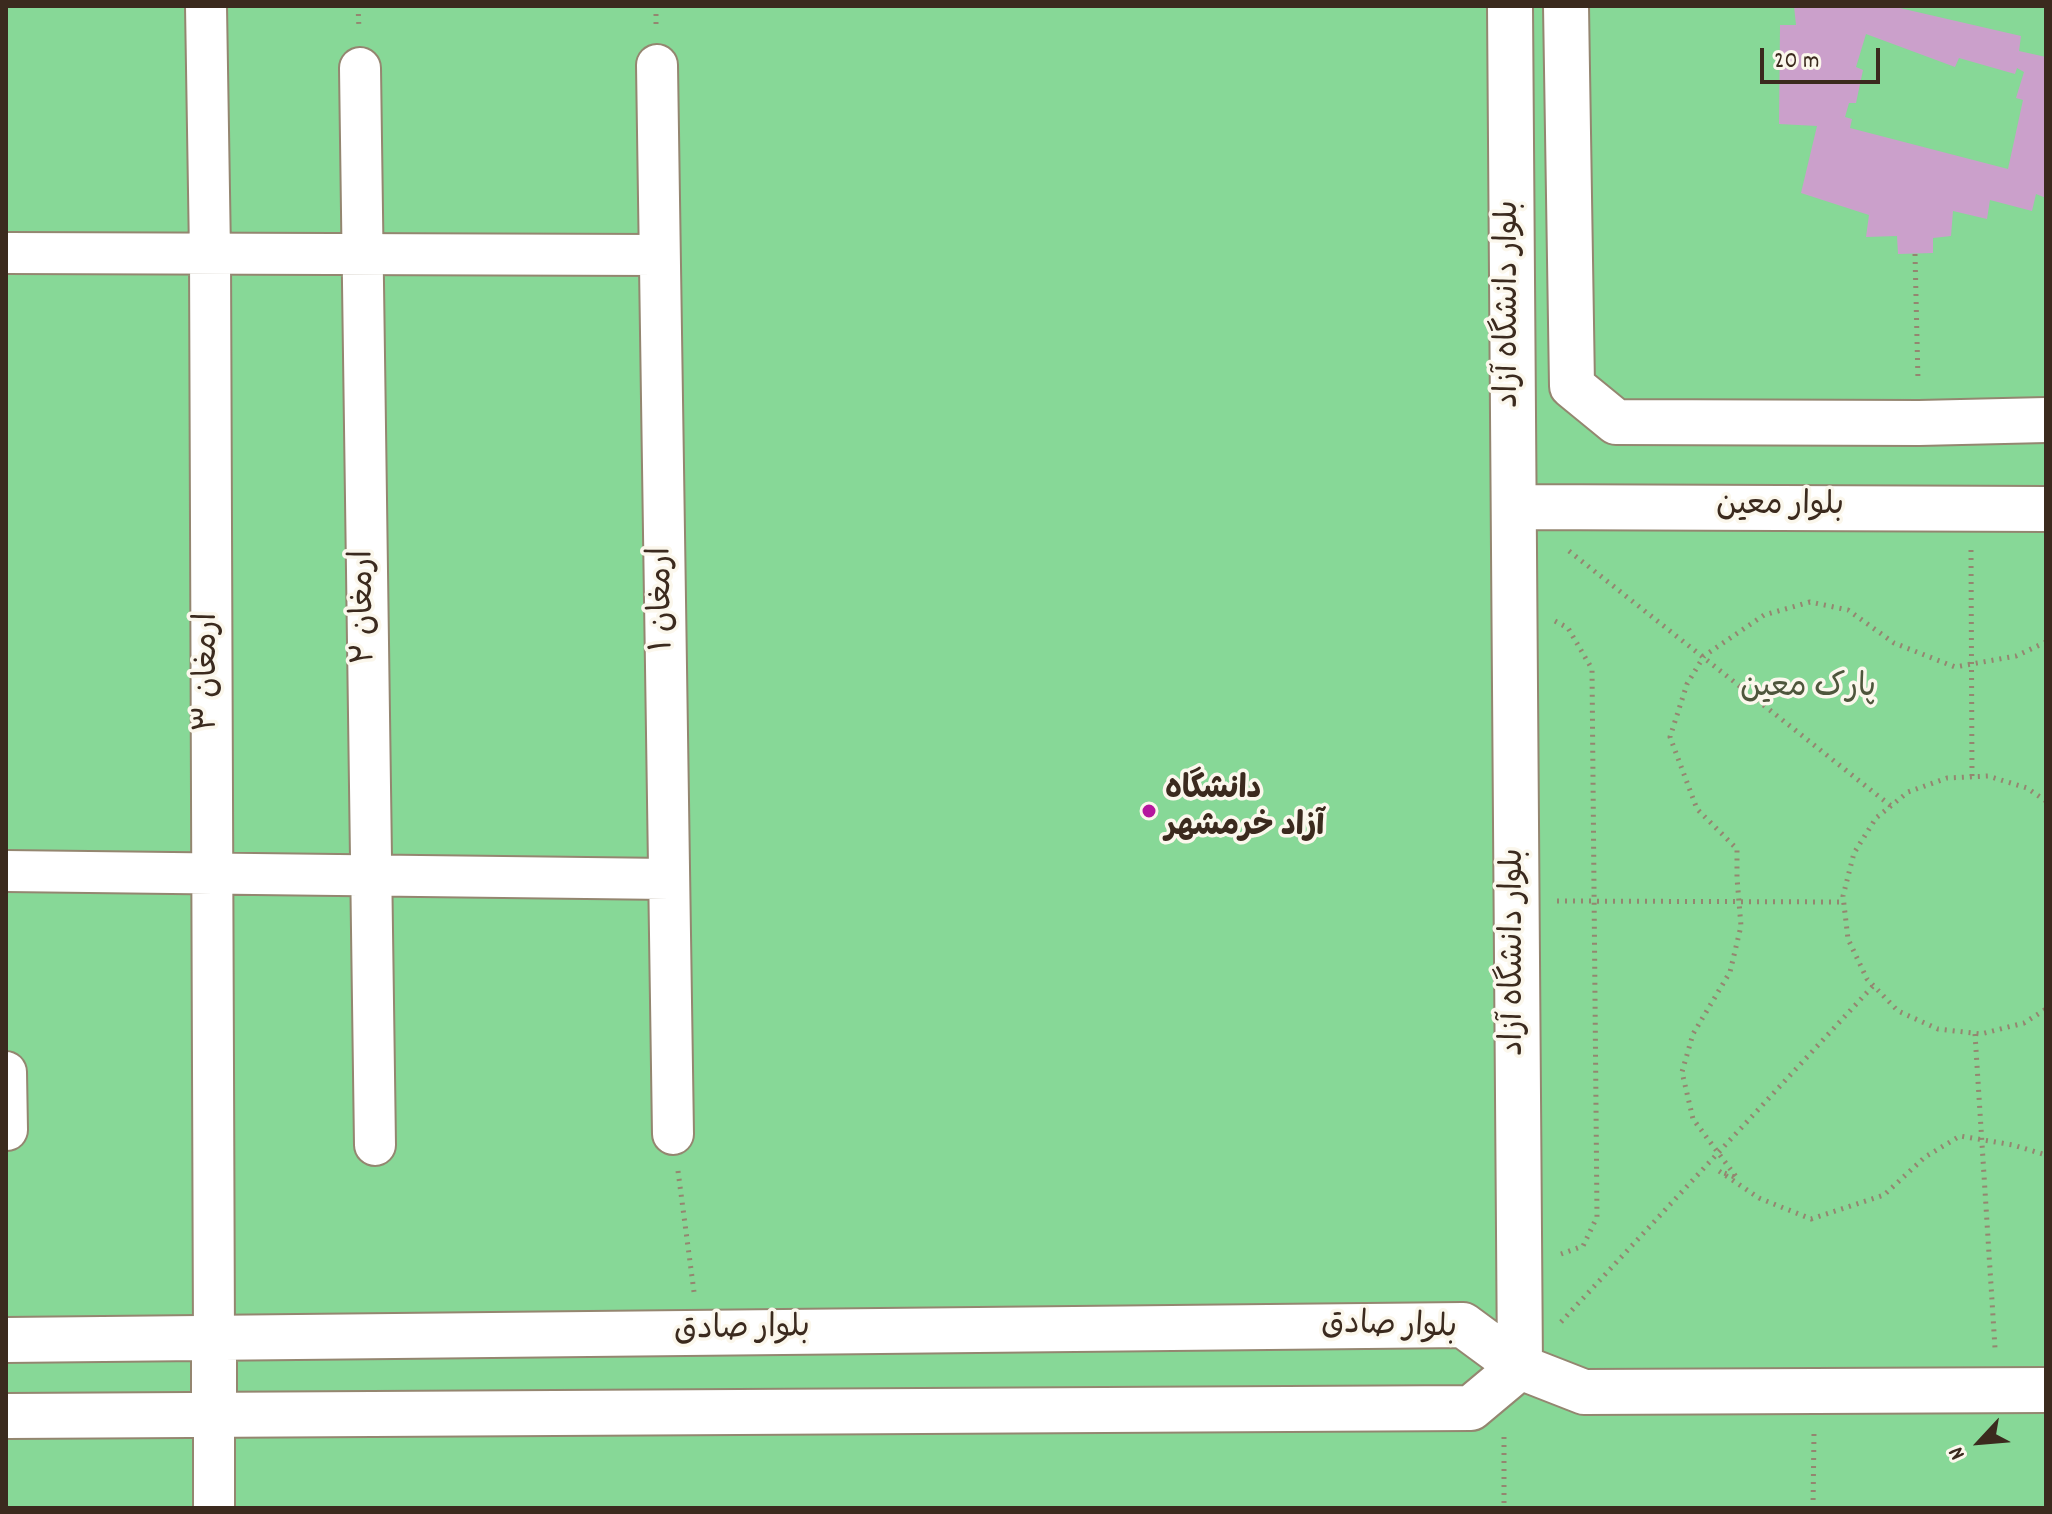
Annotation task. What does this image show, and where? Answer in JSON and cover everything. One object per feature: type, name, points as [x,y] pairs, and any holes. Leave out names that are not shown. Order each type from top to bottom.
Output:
[{"type":"street","name":"ارمغان ۳","points":[[206,6],[210,253],[214,1338]]},
{"type":"street","name":"بلوار دانشگاه آزاد","points":[[1510,6],[1519,1270],[1512,1374]]},
{"type":"street","name":"بلوار دانشگاه آزاد","points":[[1566,6],[1572,386],[1616,422],[1919,423]]},
{"type":"street","name":"ارمغان ۱","points":[[657,65],[673,1134]]},
{"type":"street","name":"ارمغان ۲","points":[[360,68],[375,1145]]},
{"type":"street","points":[[6,253],[659,255]]},
{"type":"street","points":[[1919,423],[2046,420]]},
{"type":"street","name":"بلوار معین","points":[[1514,507],[2046,509]]},
{"type":"street","points":[[6,871],[669,879]]},
{"type":"street","points":[[6,1072],[7,1130]]},
{"type":"street","name":"بلوار صادق","points":[[6,1340],[1463,1325],[1512,1374]]},
{"type":"street","points":[[214,1338],[214,1508]]},
{"type":"street","points":[[6,1416],[1471,1408],[1512,1374],[1584,1392],[2046,1390]]},
{"type":"path","points":[[1915,254],[1919,423]]},
{"type":"path","points":[[1514,507],[1891,806]]},
{"type":"path","points":[[1971,510],[1972,777]]},
{"type":"path","points":[[1514,599],[1568,628],[1592,669],[1597,1217],[1583,1246],[1519,1270]]},
{"type":"path","points":[[2046,642],[2016,656],[1955,667],[1894,643],[1848,610],[1810,602],[1764,615],[1704,656],[1687,684],[1670,737],[1697,809],[1737,849],[1741,926],[1730,972],[1693,1034],[1682,1072],[1693,1119],[1737,1178],[1719,1171],[1759,1198],[1811,1219],[1884,1195],[1925,1157],[1960,1136],[2013,1145],[2046,1155]]},
{"type":"path","points":[[2046,801],[2027,788],[1988,776],[1947,778],[1908,792],[1876,818],[1854,853],[1844,902],[1848,939],[1867,979],[1898,1011],[1938,1029],[1975,1034],[2024,1023],[2046,1009]]},
{"type":"path","points":[[1517,901],[1844,902]]},
{"type":"path","points":[[1504,1508],[1512,1374],[1873,986]]},
{"type":"path","points":[[1975,1034],[1997,1391]]},
{"type":"path","points":[[673,1134],[700,1333]]},
{"type":"path","points":[[1813,1508],[1815,1391]]},
{"type":"green space","name":"پارک معین","points":[[6,6],[2046,6],[2046,1508],[6,1508]]},
{"type":"building","points":[[1794,6],[1891,6],[2021,36],[2019,51],[2046,57],[2046,198],[2036,194],[2032,211],[1990,200],[1987,219],[1953,211],[1951,236],[1933,238],[1933,253],[1898,254],[1897,236],[1866,237],[1869,215],[1801,193],[1817,126],[1779,124],[1780,25],[1796,25]],"holes":[[[1866,34],[1955,67],[1959,58],[2015,74],[2017,68],[2024,72],[2016,98],[2023,100],[2008,169],[1850,128],[1852,119],[1845,117],[1849,103],[1856,103],[1863,70],[1856,67]]]},
{"type":"place","name":"دانشگاه آزاد خرمشهر","points":[[1149,811]]}]
